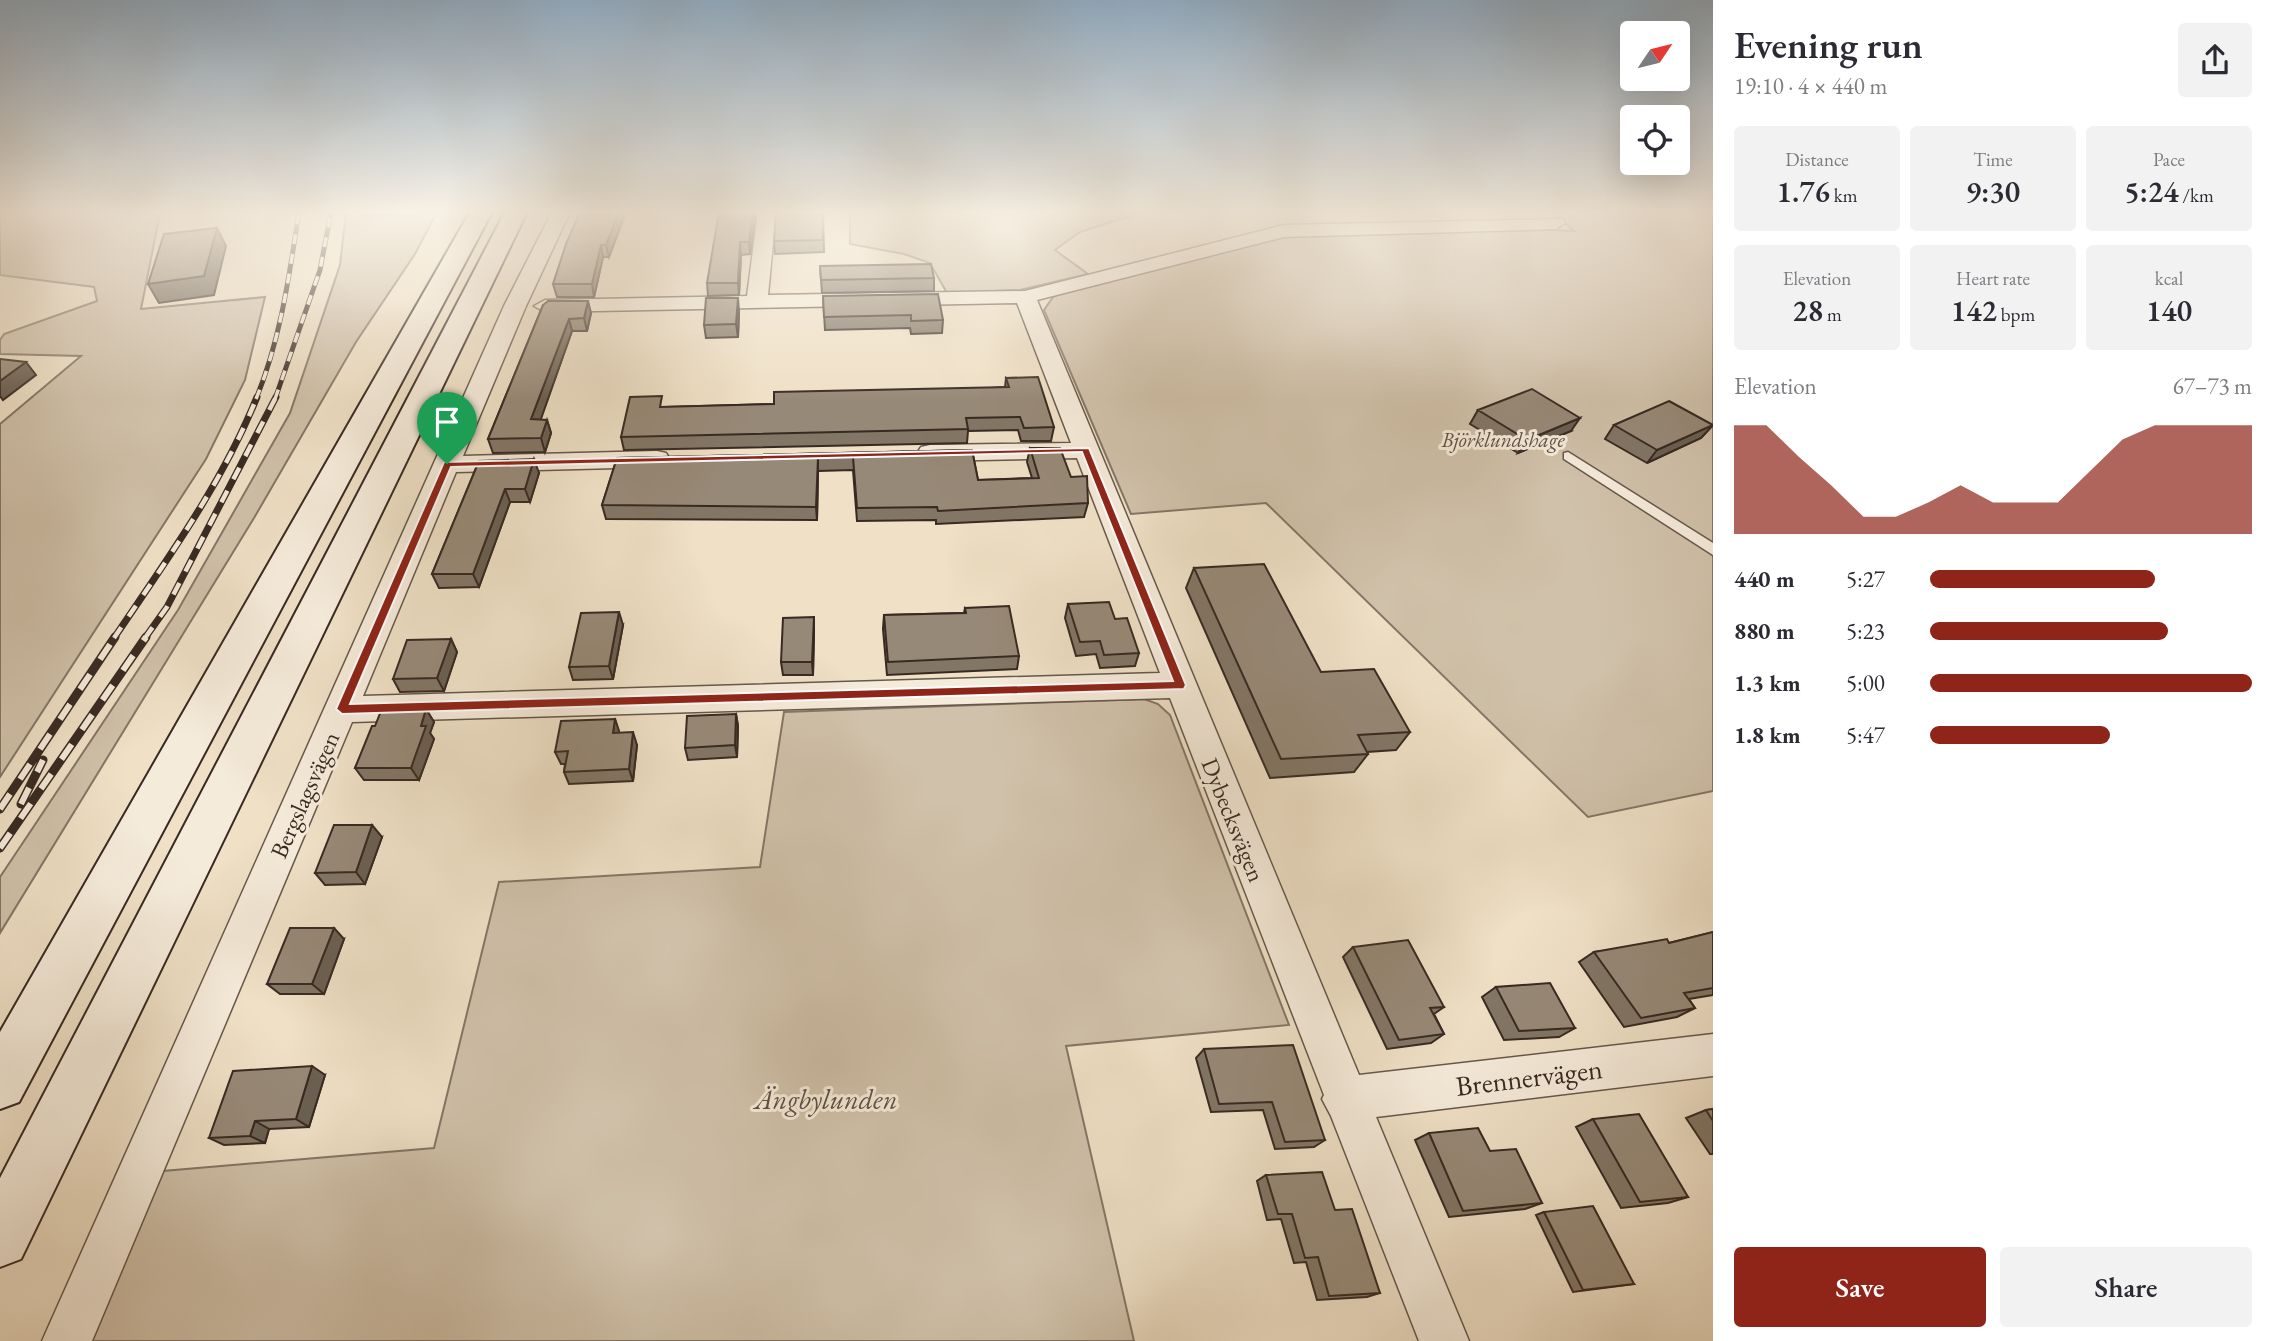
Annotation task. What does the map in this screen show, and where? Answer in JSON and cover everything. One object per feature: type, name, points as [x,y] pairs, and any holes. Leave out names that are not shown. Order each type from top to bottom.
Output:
[{"type":"main road","points":[[0,1083],[446,275]]},
{"type":"main road","points":[[0,1238],[485,275]]},
{"type":"street","name":"Bergslagsvägen","points":[[67,1341],[531,275]]},
{"type":"street","points":[[757,304],[760,275]]},
{"type":"street","points":[[516,306],[757,304],[1026,297],[1104,275]]},
{"type":"street","name":"Dybecksvägen","points":[[1026,297],[1344,1098],[1444,1341]]},
{"type":"street","points":[[905,454],[1086,450]]},
{"type":"street","points":[[447,464],[683,459]]},
{"type":"street","points":[[342,709],[1180,685]]},
{"type":"street","name":"Brennervägen","points":[[1344,1098],[1713,1055]]},
{"type":"lane","points":[[1568,456],[1713,550]]},
{"type":"green space","points":[[0,275],[148,275],[141,309],[265,297],[245,380],[206,459],[0,777],[0,424],[81,356],[0,354],[0,340],[4,334],[97,301],[94,287]]},
{"type":"green space","points":[[337,275],[401,275],[356,342],[254,518],[0,933],[0,877],[178,610],[290,413]]},
{"type":"green space","points":[[937,275],[1086,275],[1020,290],[947,293]]},
{"type":"green space","name":"Björklundshage","points":[[1132,275],[1713,275],[1713,791],[1588,817],[1266,503],[1131,514],[1044,310],[1053,297]]},
{"type":"green space","name":"Ängbylunden","points":[[1144,699],[1158,704],[1170,715],[1289,1025],[1066,1046],[1134,1341],[92,1341],[163,1171],[434,1148],[499,882],[760,867],[784,712]]},
{"type":"building","points":[[151,275],[204,275],[204,276],[148,284]]},
{"type":"building","points":[[556,275],[594,275],[592,284],[553,284]]},
{"type":"building","points":[[708,275],[738,275],[738,283],[707,283]]},
{"type":"building","points":[[821,275],[933,275],[934,278],[821,280]]},
{"type":"building","points":[[938,294],[943,320],[911,321],[911,315],[824,317],[823,296]]},
{"type":"building","points":[[706,298],[738,298],[736,324],[704,325]]},
{"type":"building","points":[[548,301],[588,301],[584,318],[569,319],[531,419],[547,420],[541,438],[488,439],[543,305]]},
{"type":"building","points":[[0,359],[26,362],[0,381]]},
{"type":"building","points":[[1038,377],[1054,427],[1024,428],[1020,417],[966,418],[968,429],[621,437],[630,397],[662,396],[660,407],[774,404],[774,392],[1009,387],[1006,378]]},
{"type":"building","points":[[1532,389],[1580,418],[1527,440],[1478,410]]},
{"type":"building","points":[[1669,401],[1713,425],[1657,450],[1614,425]]},
{"type":"building","points":[[1030,448],[1060,448],[1071,477],[1087,476],[1088,503],[938,511],[937,507],[857,508],[853,457],[818,458],[816,507],[602,505],[617,458],[972,450],[978,480],[1039,478]]},
{"type":"building","points":[[534,459],[525,489],[505,489],[473,574],[432,574],[479,461]]},
{"type":"building","points":[[1264,564],[1321,672],[1374,669],[1410,732],[1358,735],[1368,754],[1281,759],[1194,568]]},
{"type":"building","points":[[1109,602],[1115,619],[1127,618],[1139,653],[1104,655],[1100,641],[1080,642],[1068,604]]},
{"type":"building","points":[[1009,606],[1019,656],[888,662],[884,615],[966,613],[965,608]]},
{"type":"building","points":[[619,612],[609,666],[569,667],[581,613]]},
{"type":"building","points":[[814,617],[812,662],[781,662],[783,618]]},
{"type":"building","points":[[451,639],[437,678],[393,679],[407,640]]},
{"type":"building","points":[[426,709],[421,726],[426,726],[411,768],[355,768],[381,711]]},
{"type":"building","points":[[736,714],[735,745],[685,748],[687,716]]},
{"type":"building","points":[[615,719],[613,733],[633,732],[629,769],[564,772],[568,751],[555,752],[561,721]]},
{"type":"building","points":[[334,825],[372,825],[356,872],[315,873]]},
{"type":"building","points":[[290,928],[334,928],[312,984],[267,984]]},
{"type":"building","points":[[1713,932],[1713,988],[1684,993],[1695,1008],[1641,1018],[1594,952],[1667,939],[1669,943]]},
{"type":"building","points":[[1408,940],[1444,1007],[1430,1008],[1444,1034],[1399,1040],[1353,947]]},
{"type":"building","points":[[1550,983],[1575,1028],[1519,1031],[1496,987]]},
{"type":"building","points":[[1293,1045],[1325,1140],[1285,1142],[1272,1102],[1219,1104],[1204,1049]]},
{"type":"building","points":[[312,1066],[296,1119],[255,1121],[250,1136],[209,1138],[233,1071]]},
{"type":"building","points":[[1713,1109],[1713,1121],[1706,1110]]},
{"type":"building","points":[[1639,1114],[1688,1197],[1640,1202],[1593,1119]]},
{"type":"building","points":[[1478,1128],[1490,1151],[1516,1149],[1542,1203],[1463,1211],[1429,1133]]},
{"type":"building","points":[[1322,1172],[1335,1210],[1352,1209],[1380,1293],[1329,1296],[1318,1257],[1305,1258],[1292,1214],[1278,1214],[1266,1175]]},
{"type":"building","points":[[1593,1206],[1634,1284],[1583,1290],[1544,1212]]},
{"type":"railway","points":[[256,399],[272,353],[289,275]]},
{"type":"railway","points":[[275,399],[318,275]]},
{"type":"railway","points":[[114,638],[210,491],[257,397]]},
{"type":"railway","points":[[145,638],[167,607],[275,399]]},
{"type":"railway","points":[[0,809],[115,637]]},
{"type":"railway","points":[[0,848],[146,637]]},
{"type":"railway","points":[[21,804],[43,760]]},
{"type":"route","points":[[1086,450],[1180,685],[342,709],[447,464],[1086,450]]}]
